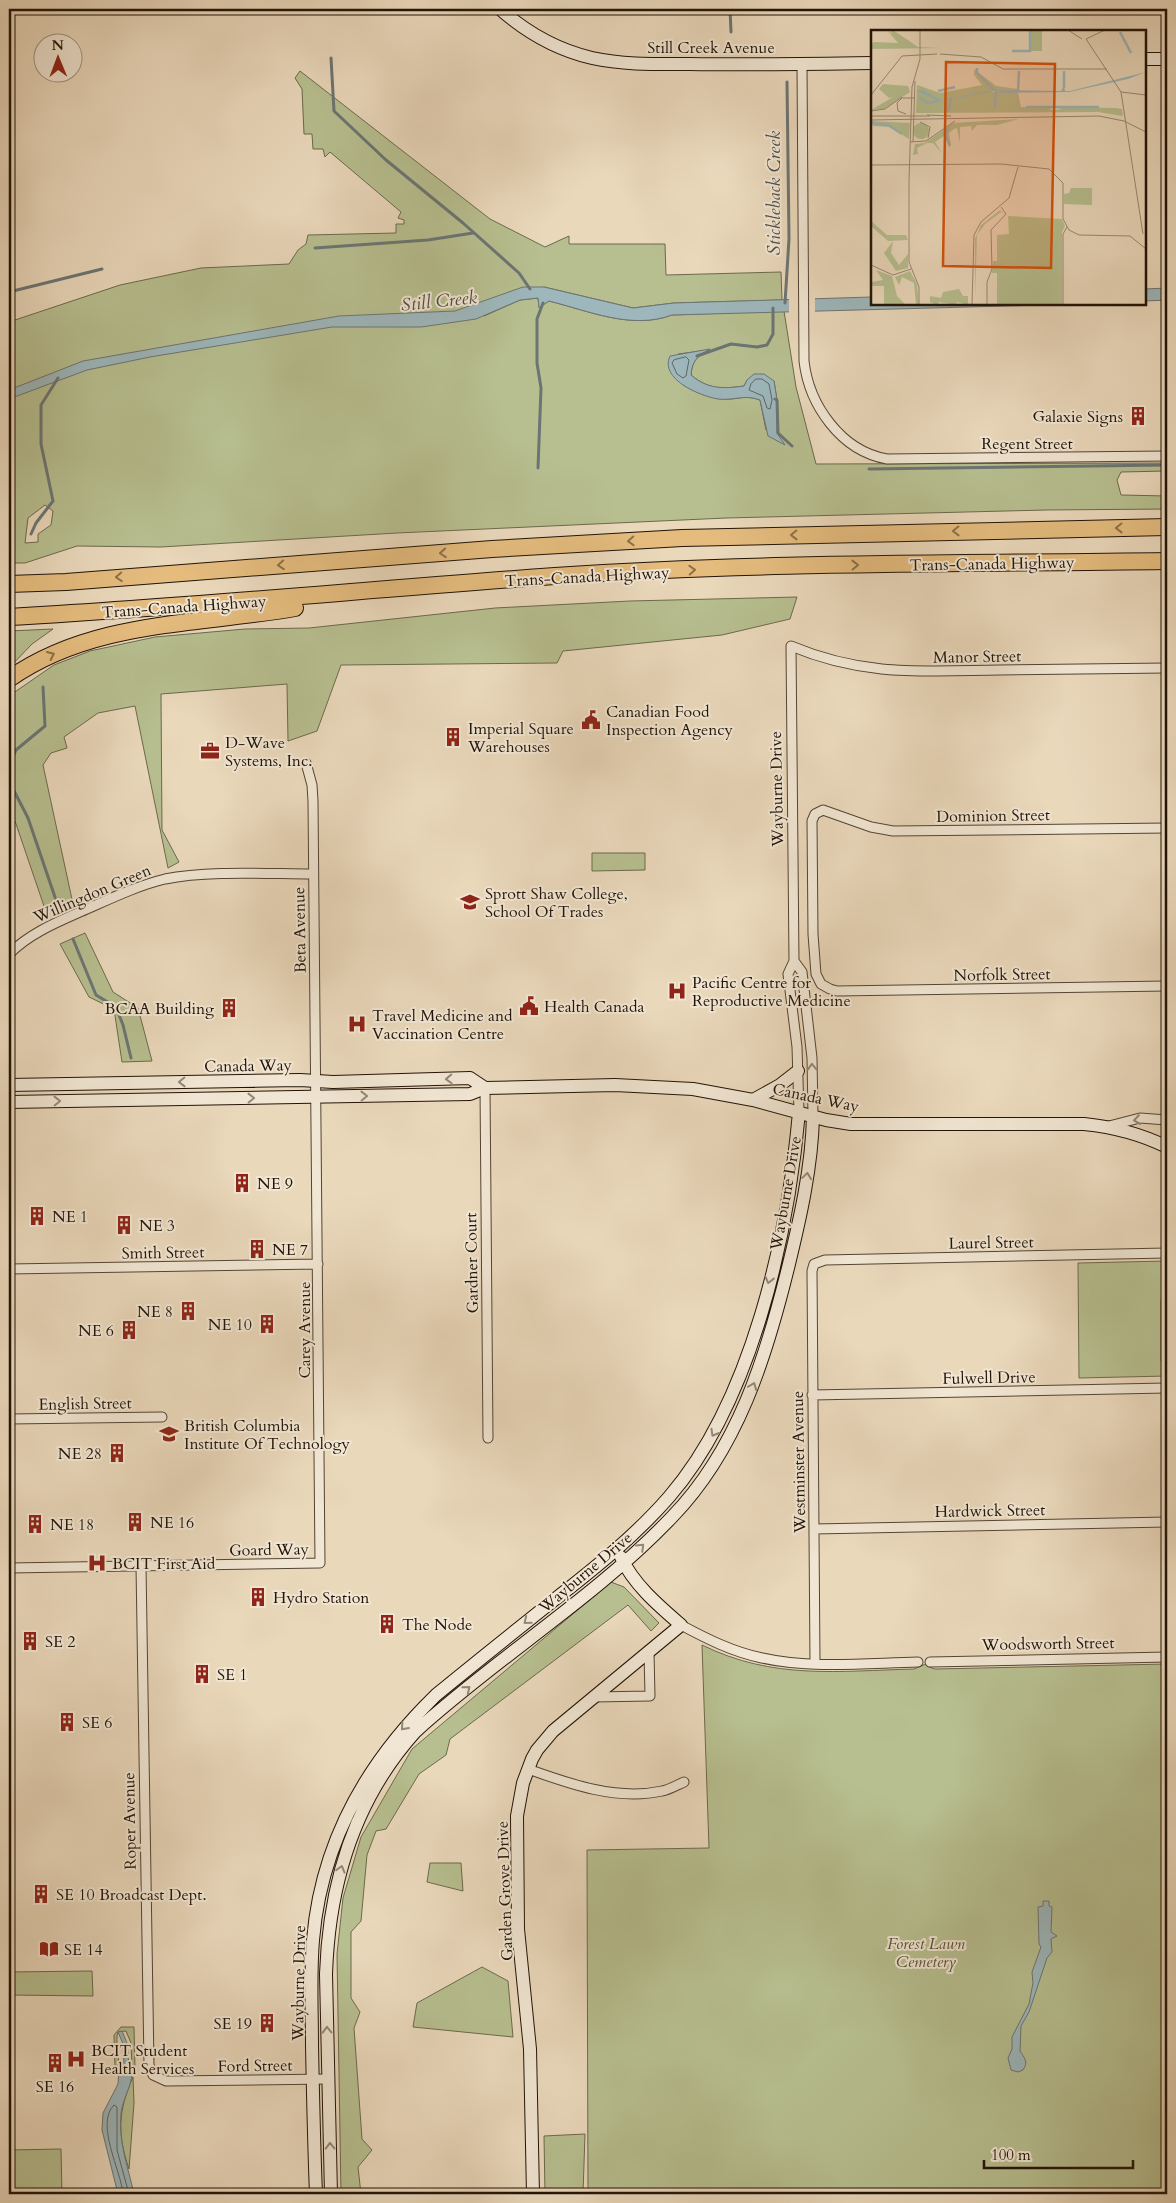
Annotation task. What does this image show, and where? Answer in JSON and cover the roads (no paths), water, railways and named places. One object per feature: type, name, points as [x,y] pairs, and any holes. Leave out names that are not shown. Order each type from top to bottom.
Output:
[{"type":"highway","name":"Trans-Canada Highway","points":[[9,584],[66,582],[492,549],[682,538],[1167,527]]},
{"type":"highway","name":"Trans-Canada Highway","points":[[9,617],[153,609],[556,576],[789,565],[1167,561]]},
{"type":"highway","points":[[9,576],[66,582]]},
{"type":"highway","points":[[9,679],[51,654],[80,643],[152,626],[283,610],[386,591]]},
{"type":"street","name":"Still Creek Avenue","points":[[500,9],[534,34],[553,44],[592,58],[617,62],[871,63]]},
{"type":"street","points":[[1146,59],[1167,59]]},
{"type":"street","name":"Regent Street","points":[[802,64],[803,316],[806,378],[818,408],[827,421],[858,447],[873,456],[887,459],[1167,456]]},
{"type":"street","name":"Manor Street","points":[[792,646],[814,656],[847,665],[898,671],[1167,668]]},
{"type":"street","name":"Wayburne Drive","points":[[331,2194],[327,1944],[337,1883],[354,1830],[376,1787],[424,1715],[478,1661],[617,1550],[648,1520],[684,1478],[702,1453],[723,1416],[737,1385],[770,1278],[793,1168],[799,1112],[798,1071],[788,974],[794,961],[792,646]]},
{"type":"street","name":"Beta Avenue","points":[[306,763],[312,785],[315,1097]]},
{"type":"street","name":"Dominion Street","points":[[837,991],[819,982],[814,954],[812,821],[815,814],[823,810],[872,827],[893,831],[1167,828]]},
{"type":"street","name":"Willingdon Green","points":[[9,954],[31,936],[48,926],[134,889],[160,880],[209,875],[313,874]]},
{"type":"street","name":"Wayburne Drive","points":[[316,2194],[311,1987],[313,1940],[325,1874],[340,1829],[368,1775],[400,1732],[624,1564],[678,1510],[708,1471],[736,1425],[759,1370],[790,1260],[805,1192],[813,1133],[812,1058],[802,972],[794,961]]},
{"type":"street","name":"Norfolk Street","points":[[837,991],[1167,986]]},
{"type":"street","points":[[753,1100],[780,1085],[798,1071]]},
{"type":"street","name":"Canada Way","points":[[9,1086],[470,1078],[484,1088]]},
{"type":"street","name":"Canada Way","points":[[9,1102],[470,1094],[484,1088],[655,1086],[693,1089],[753,1100],[851,1124],[1063,1123],[1108,1126],[1135,1134],[1167,1147]]},
{"type":"street","name":"Gardner Court","points":[[484,1088],[488,1438]]},
{"type":"street","name":"Carey Avenue","points":[[315,1097],[320,1563]]},
{"type":"street","points":[[1108,1126],[1140,1118],[1167,1120]]},
{"type":"street","name":"Laurel Street","points":[[816,1262],[824,1260],[1167,1253]]},
{"type":"street","name":"Westminster Avenue","points":[[815,1663],[812,1271],[816,1262]]},
{"type":"street","name":"Smith Street","points":[[9,1269],[318,1264]]},
{"type":"street","name":"Fulwell Drive","points":[[812,1395],[1167,1388]]},
{"type":"street","points":[[723,1416],[736,1425]]},
{"type":"street","name":"English Street","points":[[9,1419],[162,1417]]},
{"type":"street","name":"Hardwick Street","points":[[814,1529],[1167,1522]]},
{"type":"street","points":[[617,1550],[624,1564],[656,1603],[681,1625],[726,1648],[777,1661],[815,1663],[918,1662]]},
{"type":"street","name":"Goard Way","points":[[9,1568],[320,1563]]},
{"type":"street","name":"Roper Avenue","points":[[141,1566],[147,2052],[153,2075]]},
{"type":"street","name":"Garden Grove Drive","points":[[533,2194],[530,2049],[518,1929],[517,1864],[517,1816],[528,1769],[537,1750],[545,1739],[681,1625]]},
{"type":"street","points":[[594,1697],[650,1696],[649,1653]]},
{"type":"street","name":"Woodsworth Street","points":[[930,1662],[1167,1657]]},
{"type":"street","points":[[528,1769],[584,1787],[614,1792],[663,1791],[684,1782]]},
{"type":"street","name":"Ford Street","points":[[153,2075],[166,2081],[328,2079]]},
{"type":"water","points":[[523,287],[544,287],[633,308],[674,303],[871,297],[871,305],[1043,305],[672,315],[642,321],[595,314],[549,301],[539,308],[538,298],[520,300],[476,319],[421,327],[332,327],[150,357],[87,370],[9,399],[9,390],[83,361],[339,316],[455,311]]},
{"type":"water","points":[[1167,288],[1167,300],[1146,301],[1146,289]]},
{"type":"water","points":[[710,349],[696,359],[691,375],[703,383],[722,388],[744,386],[747,380],[754,374],[764,374],[774,381],[777,400],[777,433],[785,445],[768,436],[760,400],[754,398],[718,399],[710,397],[683,385],[670,372],[668,364],[670,356]]},
{"type":"water","points":[[1043,1901],[1049,1901],[1049,1906],[1052,1907],[1051,1932],[1057,1936],[1051,1939],[1052,1952],[1047,1958],[1029,2012],[1021,2026],[1020,2051],[1026,2064],[1023,2070],[1018,2072],[1011,2070],[1008,2058],[1012,2049],[1012,2037],[1029,2004],[1033,1983],[1032,1972],[1041,1947],[1039,1944],[1038,1907],[1043,1906]]},
{"type":"water","points":[[122,2031],[127,2043],[129,2066],[132,2067],[132,2073],[120,2123],[124,2154],[134,2194],[118,2194],[102,2130],[103,2113],[118,2084],[119,2067],[124,2066],[123,2044],[118,2032]]},
{"type":"waterway","name":"Stickleback Creek","points":[[730,9],[731,32]]},
{"type":"waterway","points":[[331,58],[334,111],[386,160],[463,223],[519,273],[530,289]]},
{"type":"waterway","name":"Stickleback Creek","points":[[785,303],[789,239],[787,82]]},
{"type":"waterway","points":[[315,248],[428,240],[473,233]]},
{"type":"waterway","points":[[9,292],[102,269]]},
{"type":"waterway","points":[[538,468],[541,388],[537,363],[537,319],[543,303]]},
{"type":"waterway","points":[[697,356],[731,344],[757,347],[767,345],[773,334],[773,308]]},
{"type":"waterway","points":[[31,534],[36,523],[53,501],[41,444],[41,405],[58,378]]},
{"type":"waterway","points":[[775,399],[777,400],[778,433],[792,446]]},
{"type":"waterway","points":[[869,469],[1166,465]]},
{"type":"waterway","points":[[9,766],[16,750],[45,726],[43,687]]},
{"type":"waterway","points":[[9,781],[28,818],[58,906]]},
{"type":"waterway","points":[[73,939],[96,995],[116,1007],[123,1025],[131,1058]]},
{"type":"place","name":"Galaxie Signs","points":[[1138,416]]},
{"type":"place","name":"Canadian Food Inspection Agency","points":[[591,720]]},
{"type":"place","name":"Imperial Square Warehouses","points":[[453,737]]},
{"type":"place","name":"D-Wave Systems, Inc.","points":[[210,751]]},
{"type":"place","name":"Sprott Shaw College, School Of Trades","points":[[470,902]]},
{"type":"place","name":"Pacific Centre for Reproductive Medicine","points":[[677,991]]},
{"type":"place","name":"Health Canada","points":[[529,1006]]},
{"type":"place","name":"BCAA Building","points":[[229,1008]]},
{"type":"place","name":"Travel Medicine and Vaccination Centre","points":[[357,1024]]},
{"type":"place","name":"NE 9","points":[[242,1183]]},
{"type":"place","name":"NE 1","points":[[37,1216]]},
{"type":"place","name":"NE 3","points":[[124,1225]]},
{"type":"place","name":"NE 7","points":[[257,1249]]},
{"type":"place","name":"NE 8","points":[[188,1311]]},
{"type":"place","name":"NE 10","points":[[267,1324]]},
{"type":"place","name":"NE 6","points":[[129,1330]]},
{"type":"place","name":"British Columbia Institute Of Technology","points":[[169,1434]]},
{"type":"place","name":"NE 28","points":[[117,1453]]},
{"type":"place","name":"NE 16","points":[[135,1522]]},
{"type":"place","name":"NE 18","points":[[35,1524]]},
{"type":"place","name":"BCIT First Aid","points":[[97,1563]]},
{"type":"place","name":"Hydro Station","points":[[258,1597]]},
{"type":"place","name":"The Node","points":[[387,1624]]},
{"type":"place","name":"SE 2","points":[[30,1641]]},
{"type":"place","name":"SE 1","points":[[202,1674]]},
{"type":"place","name":"SE 6","points":[[67,1722]]},
{"type":"place","name":"SE 10 Broadcast Dept.","points":[[41,1894]]},
{"type":"place","name":"SE 14","points":[[49,1949]]},
{"type":"place","name":"SE 19","points":[[267,2023]]},
{"type":"place","name":"BCIT Student Health Services","points":[[76,2059]]},
{"type":"place","name":"SE 16","points":[[55,2063]]},
{"type":"water label","name":"Still Creek","points":[[439,301]]},
{"type":"park label","name":"Forest Lawn Cemetery","points":[[926,1952]]}]
